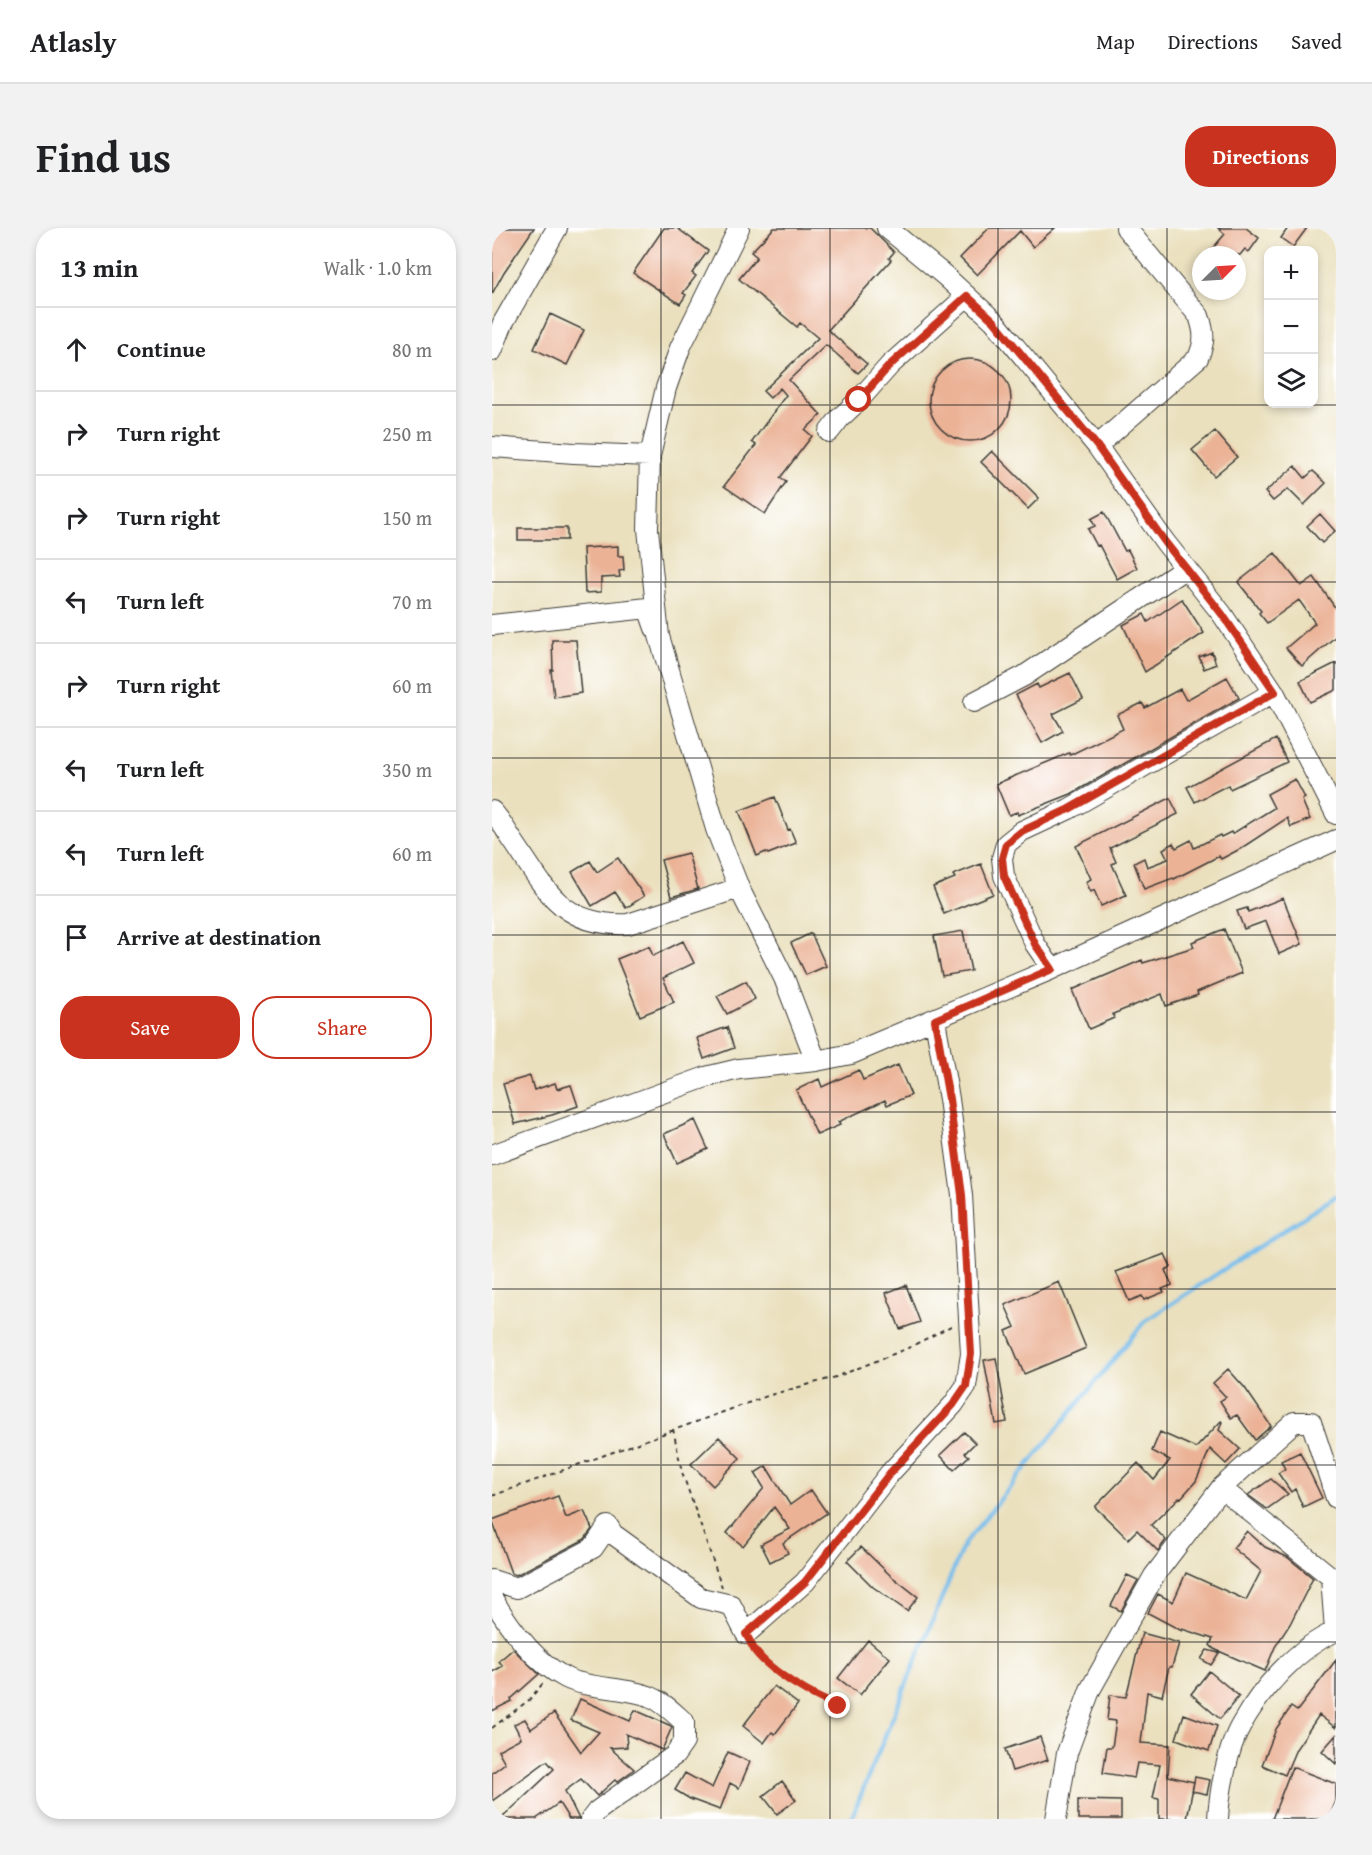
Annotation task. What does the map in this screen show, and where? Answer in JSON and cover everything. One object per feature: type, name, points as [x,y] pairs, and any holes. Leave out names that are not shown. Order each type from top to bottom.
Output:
[{"type":"street","points":[[492,351],[503,323],[557,228]]},
{"type":"street","points":[[659,636],[648,529],[650,456],[666,388],[680,348],[739,228]]},
{"type":"street","points":[[886,228],[994,321],[1097,446],[1185,568],[1222,614],[1275,692],[1336,814]]},
{"type":"street","points":[[1097,446],[1198,358],[1203,345],[1204,331],[1199,316],[1126,228]]},
{"type":"street","points":[[829,432],[890,365],[967,296]]},
{"type":"street","points":[[492,447],[617,456],[650,456]]},
{"type":"street","points":[[974,702],[1024,676],[1185,568]]},
{"type":"street","points":[[654,589],[647,591],[651,602],[648,608],[659,636],[716,829],[739,888],[784,978],[816,1061]]},
{"type":"street","points":[[492,626],[648,608]]},
{"type":"street","points":[[1052,969],[1035,944],[1004,876],[1002,858],[1006,844],[1022,831],[1069,809],[1275,692]]},
{"type":"street","points":[[492,812],[549,893],[567,911],[584,919],[614,925],[628,924],[739,888]]},
{"type":"street","points":[[492,1155],[706,1077],[739,1069],[816,1061],[851,1054],[1052,969],[1336,840]]},
{"type":"street","points":[[591,1819],[597,1811],[675,1755],[684,1742],[684,1722],[666,1706],[651,1697],[568,1680],[533,1654],[496,1604],[517,1588],[593,1548],[608,1526],[613,1534],[701,1598],[731,1605],[746,1634],[805,1582],[890,1473],[953,1405],[966,1386],[971,1354],[962,1195],[935,1020]]},
{"type":"street","points":[[1056,1819],[1067,1753],[1090,1690],[1154,1576],[1221,1488],[1294,1422],[1311,1422],[1336,1498]]},
{"type":"street","points":[[1218,1819],[1226,1768],[1240,1726],[1264,1692],[1291,1662],[1318,1641],[1336,1631],[1334,1576],[1221,1488]]},
{"type":"street","points":[[492,1580],[517,1588]]},
{"type":"path","points":[[492,1496],[770,1395],[836,1377],[947,1330],[968,1314]]},
{"type":"path","points":[[673,1429],[682,1472],[711,1558],[731,1605]]},
{"type":"path","points":[[746,1634],[755,1651],[786,1678],[820,1700],[838,1706]]},
{"type":"path","points":[[492,1728],[529,1700],[553,1670]]},
{"type":"building","points":[[492,228],[534,228],[492,294]]},
{"type":"building","points":[[664,228],[677,228],[708,251],[692,273],[696,276],[683,293],[686,295],[680,304],[633,273]]},
{"type":"building","points":[[774,228],[870,228],[894,252],[889,258],[891,260],[828,330],[867,364],[858,373],[826,345],[789,380],[821,415],[805,430],[812,436],[780,478],[786,482],[765,514],[724,486],[756,445],[752,442],[786,395],[780,388],[770,398],[763,391],[818,338],[800,323],[797,327],[739,279],[757,257],[751,252]]},
{"type":"building","points":[[989,228],[1055,228],[1033,247],[1020,231],[977,275],[960,258]]},
{"type":"building","points":[[1218,228],[1246,228],[1259,238],[1249,252],[1246,246],[1215,246],[1225,234]]},
{"type":"building","points":[[1288,228],[1307,228],[1294,246],[1281,238]]},
{"type":"building","points":[[550,314],[584,330],[567,365],[534,349]]},
{"type":"building","points":[[970,359],[986,363],[999,371],[1007,384],[1011,400],[1007,416],[999,429],[986,437],[970,441],[954,437],[941,429],[933,416],[929,400],[933,384],[941,371],[954,363]]},
{"type":"building","points":[[1215,431],[1237,457],[1214,476],[1192,450]]},
{"type":"building","points":[[992,451],[1039,498],[1028,509],[981,462]]},
{"type":"building","points":[[1295,466],[1305,478],[1313,471],[1326,483],[1304,505],[1288,489],[1273,501],[1265,492]]},
{"type":"building","points":[[1104,512],[1137,568],[1117,579],[1088,529],[1095,526],[1091,519]]},
{"type":"building","points":[[1320,514],[1335,531],[1322,543],[1307,526]]},
{"type":"building","points":[[518,528],[567,528],[567,540],[518,540]]},
{"type":"building","points":[[618,546],[618,556],[623,556],[624,570],[619,571],[620,577],[601,578],[601,592],[585,593],[583,548]]},
{"type":"building","points":[[1275,553],[1301,586],[1314,577],[1336,609],[1336,636],[1302,666],[1286,648],[1315,623],[1299,600],[1267,623],[1259,613],[1261,611],[1238,582]]},
{"type":"building","points":[[1182,599],[1204,633],[1145,672],[1123,625],[1144,614],[1148,622]]},
{"type":"building","points":[[552,640],[576,640],[581,693],[554,697],[551,670],[553,670]]},
{"type":"building","points":[[1212,652],[1216,664],[1204,669],[1199,657]]},
{"type":"building","points":[[1336,663],[1336,690],[1310,702],[1300,681]]},
{"type":"building","points":[[1070,673],[1083,699],[1053,714],[1063,731],[1042,743],[1016,695],[1037,684],[1039,688]]},
{"type":"building","points":[[1227,677],[1239,698],[1071,794],[1018,815],[1017,812],[1009,815],[996,784],[1069,753],[1070,755],[1123,729],[1117,715],[1142,703],[1145,708],[1180,689],[1186,700]]},
{"type":"building","points":[[1276,739],[1287,762],[1230,789],[1228,785],[1195,802],[1187,787]]},
{"type":"building","points":[[1295,779],[1305,798],[1302,800],[1310,819],[1291,827],[1287,818],[1221,859],[1219,856],[1174,879],[1144,889],[1134,863],[1144,858],[1147,867],[1168,859],[1163,849],[1173,843],[1176,848],[1191,840],[1194,848],[1220,835],[1221,837],[1231,832],[1232,834],[1274,808],[1267,794]]},
{"type":"building","points":[[775,797],[788,830],[790,829],[796,843],[757,856],[739,811]]},
{"type":"building","points":[[1170,798],[1178,814],[1110,848],[1116,862],[1112,864],[1126,895],[1101,906],[1094,890],[1091,892],[1086,882],[1091,879],[1076,846]]},
{"type":"building","points":[[688,853],[698,889],[671,897],[661,860]]},
{"type":"building","points":[[618,858],[644,896],[626,908],[615,892],[592,906],[572,872],[590,861],[597,872]]},
{"type":"building","points":[[981,864],[993,894],[944,914],[933,887],[955,878],[953,875]]},
{"type":"building","points":[[1283,898],[1302,944],[1279,954],[1266,921],[1244,929],[1237,911],[1247,908],[1248,912]]},
{"type":"building","points":[[1224,929],[1242,973],[1197,992],[1198,995],[1166,1006],[1162,994],[1113,1014],[1114,1018],[1089,1029],[1072,990],[1142,960],[1143,963],[1194,947],[1192,942]]},
{"type":"building","points":[[963,931],[971,971],[942,976],[934,936]]},
{"type":"building","points":[[811,933],[826,966],[806,975],[791,943]]},
{"type":"building","points":[[683,941],[694,963],[663,978],[674,1002],[640,1016],[617,959],[649,946],[653,956]]},
{"type":"building","points":[[746,981],[755,999],[727,1014],[717,996]]},
{"type":"building","points":[[727,1027],[734,1048],[704,1059],[697,1038]]},
{"type":"building","points":[[898,1065],[911,1095],[887,1105],[885,1100],[838,1122],[840,1125],[817,1135],[796,1090],[819,1079],[822,1087],[859,1070],[863,1080]]},
{"type":"building","points":[[530,1076],[534,1090],[555,1083],[557,1089],[571,1085],[578,1106],[515,1124],[503,1084]]},
{"type":"building","points":[[695,1120],[708,1149],[677,1163],[664,1134]]},
{"type":"building","points":[[1165,1254],[1171,1267],[1165,1270],[1172,1285],[1162,1289],[1164,1292],[1144,1300],[1142,1296],[1129,1301],[1116,1272]]},
{"type":"building","points":[[1059,1282],[1086,1348],[1024,1374],[1006,1331],[1015,1327],[1005,1305]]},
{"type":"building","points":[[906,1285],[920,1322],[900,1329],[886,1293]]},
{"type":"building","points":[[996,1358],[1007,1422],[996,1424],[984,1360]]},
{"type":"building","points":[[1228,1369],[1245,1388],[1271,1426],[1255,1440],[1237,1415],[1231,1418],[1220,1401],[1226,1397],[1213,1383]]},
{"type":"building","points":[[1221,1421],[1219,1430],[1240,1449],[1226,1464],[1210,1449],[1196,1481],[1151,1525],[1166,1540],[1158,1551],[1137,1530],[1128,1539],[1095,1507],[1138,1463],[1154,1480],[1170,1460],[1152,1451],[1160,1432],[1196,1448]]},
{"type":"building","points":[[964,1432],[975,1443],[965,1453],[969,1456],[954,1470],[940,1455]]},
{"type":"building","points":[[719,1437],[740,1458],[713,1486],[691,1464]]},
{"type":"building","points":[[1300,1452],[1322,1498],[1303,1507],[1295,1489],[1291,1492],[1278,1473],[1285,1469],[1281,1461]]},
{"type":"building","points":[[766,1466],[790,1505],[811,1490],[827,1513],[783,1543],[788,1553],[770,1562],[761,1544],[790,1529],[774,1507],[743,1546],[727,1533],[764,1488],[755,1473]]},
{"type":"building","points":[[1271,1479],[1288,1494],[1267,1509],[1248,1495]]},
{"type":"building","points":[[558,1496],[566,1518],[584,1511],[592,1529],[585,1539],[516,1575],[511,1573],[492,1520]]},
{"type":"building","points":[[1247,1531],[1265,1547],[1287,1557],[1313,1578],[1290,1624],[1275,1647],[1265,1671],[1214,1649],[1210,1645],[1213,1639],[1182,1629],[1182,1631],[1148,1613],[1158,1594],[1173,1602],[1186,1573],[1246,1600],[1261,1571],[1233,1548]]},
{"type":"building","points":[[861,1547],[890,1575],[918,1597],[907,1611],[873,1587],[847,1561]]},
{"type":"building","points":[[1127,1575],[1138,1580],[1121,1611],[1111,1606]]},
{"type":"building","points":[[1142,1633],[1179,1643],[1172,1667],[1169,1667],[1162,1696],[1147,1692],[1141,1743],[1170,1745],[1168,1776],[1194,1782],[1187,1819],[1159,1819],[1159,1799],[1153,1798],[1160,1765],[1137,1763],[1134,1778],[1103,1773],[1107,1747],[1112,1747],[1116,1721],[1107,1720],[1110,1695],[1126,1697]]},
{"type":"building","points":[[868,1640],[890,1658],[860,1695],[838,1678]]},
{"type":"building","points":[[513,1649],[539,1674],[511,1699],[512,1701],[492,1711],[492,1672],[503,1666],[499,1661]]},
{"type":"building","points":[[1207,1650],[1219,1653],[1211,1665],[1201,1659]]},
{"type":"building","points":[[1336,1660],[1336,1728],[1319,1715],[1296,1749],[1285,1775],[1262,1765],[1276,1729],[1291,1707],[1297,1711]]},
{"type":"building","points":[[1209,1671],[1239,1696],[1220,1719],[1191,1694]]},
{"type":"building","points":[[774,1686],[798,1704],[775,1734],[772,1732],[764,1743],[743,1726]]},
{"type":"building","points":[[580,1699],[630,1721],[635,1710],[669,1725],[672,1727],[662,1750],[626,1734],[627,1747],[610,1748],[634,1769],[632,1771],[617,1782],[615,1780],[597,1796],[581,1779],[565,1791],[579,1819],[569,1819],[559,1803],[536,1819],[501,1819],[554,1769],[547,1761],[492,1801],[492,1773],[505,1763],[498,1750],[521,1738],[514,1724],[525,1719],[531,1729],[554,1713],[581,1752],[599,1732],[571,1720]]},
{"type":"building","points":[[1184,1714],[1217,1726],[1209,1751],[1176,1739]]},
{"type":"building","points":[[1336,1735],[1336,1764],[1322,1751]]},
{"type":"building","points":[[1040,1737],[1048,1760],[1012,1771],[1005,1749]]},
{"type":"building","points":[[728,1752],[750,1762],[739,1788],[730,1783],[720,1810],[690,1799],[675,1790],[685,1773],[712,1788]]},
{"type":"building","points":[[1292,1767],[1336,1784],[1336,1801],[1329,1819],[1272,1819]]},
{"type":"building","points":[[1195,1777],[1210,1780],[1207,1794],[1192,1791]]},
{"type":"building","points":[[782,1781],[796,1800],[777,1814],[763,1796]]},
{"type":"building","points":[[1078,1800],[1121,1801],[1121,1819],[1078,1819]]},
{"type":"waterway","points":[[851,1819],[964,1544],[1145,1321],[1336,1196]]},
{"type":"route","points":[[838,1706],[820,1700],[786,1678],[755,1651],[746,1634],[805,1582],[890,1473],[953,1405],[966,1386],[971,1354],[962,1195],[935,1020],[1052,969],[1035,944],[1004,876],[1002,858],[1006,844],[1022,831],[1069,809],[1275,692],[1222,614],[1165,542],[1097,446],[994,321],[967,296],[890,365],[859,400]]}]
